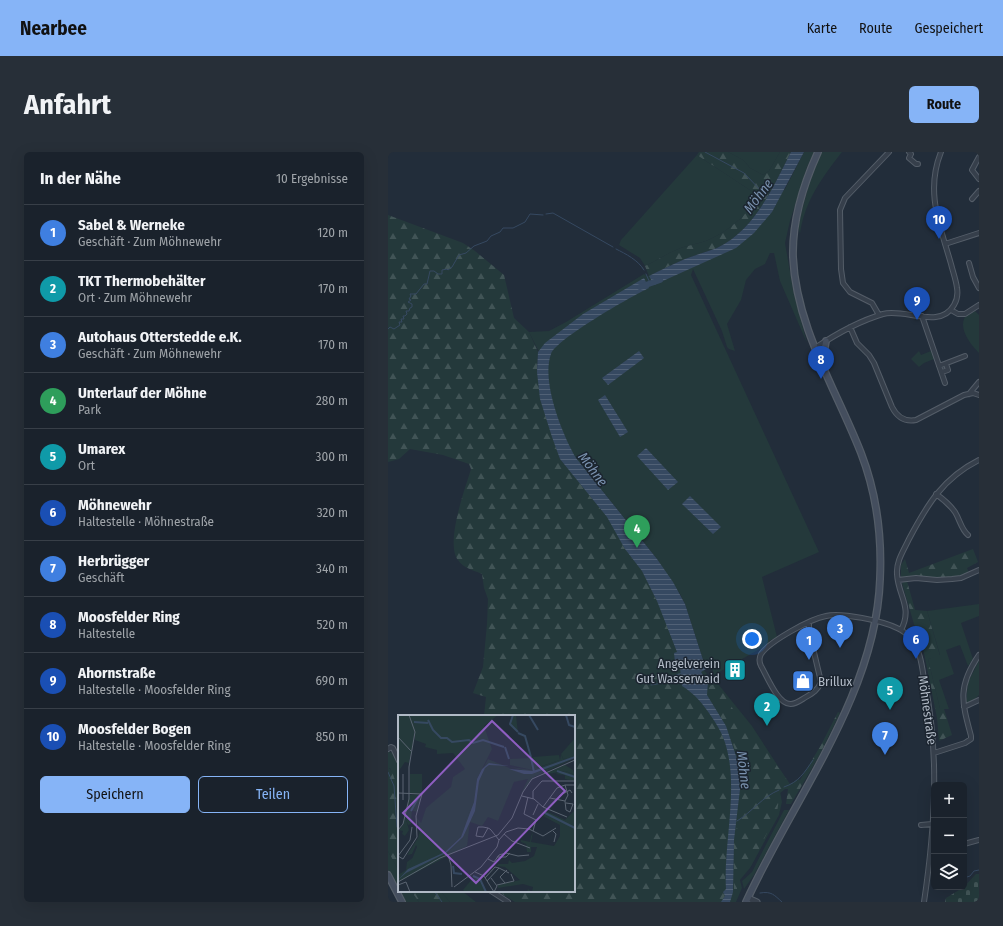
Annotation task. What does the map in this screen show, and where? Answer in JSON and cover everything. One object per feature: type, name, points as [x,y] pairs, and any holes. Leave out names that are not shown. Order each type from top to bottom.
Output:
[{"type":"main road","points":[[747,900],[828,748],[848,704],[863,669],[879,600],[881,577],[880,540],[876,509],[870,482],[861,454],[816,348],[800,301],[795,275],[793,255],[794,234],[799,206],[803,191],[818,152]]},
{"type":"main road","points":[[822,363],[826,341]]},
{"type":"main road","points":[[388,875],[402,902]]},
{"type":"street","points":[[879,315],[872,303],[850,292],[843,283],[841,274],[840,210],[845,198],[889,152]]},
{"type":"street","points":[[909,152],[911,154],[909,158],[918,164]]},
{"type":"street","points":[[816,348],[850,327],[885,313],[899,312],[937,317],[951,310],[956,300],[958,291],[935,205],[933,188],[934,176],[941,152]]},
{"type":"street","points":[[979,157],[972,170],[979,179]]},
{"type":"street","points":[[972,199],[979,191]]},
{"type":"street","points":[[945,244],[979,233]]},
{"type":"street","points":[[969,264],[973,277],[979,288]]},
{"type":"street","points":[[951,310],[958,314],[965,314],[979,305]]},
{"type":"street","points":[[922,316],[945,383]]},
{"type":"street","points":[[850,327],[857,343],[872,359],[892,407],[897,414],[909,421],[916,420],[969,394],[979,382]]},
{"type":"street","points":[[939,366],[965,356]]},
{"type":"street","points":[[942,372],[948,370],[946,364]]},
{"type":"street","points":[[969,394],[979,395]]},
{"type":"street","points":[[901,630],[905,622],[906,612],[898,580],[897,568],[900,557],[922,516],[936,494],[954,475],[979,460]]},
{"type":"street","points":[[936,494],[951,507],[958,518],[963,531],[968,535]]},
{"type":"street","points":[[898,580],[916,578],[937,580],[952,579],[966,576],[979,570]]},
{"type":"street","name":"Möhnestraße","points":[[809,622],[809,631],[821,680],[819,688],[794,704],[782,702],[760,662],[761,655],[781,637],[809,622],[826,615],[845,615],[892,626],[901,630],[914,642],[921,662],[930,710],[934,753],[932,818]]},
{"type":"street","points":[[934,753],[964,744],[971,739],[972,736],[964,707],[963,696],[971,667],[979,655]]},
{"type":"street","points":[[964,707],[979,700]]},
{"type":"street","points":[[388,748],[393,748],[398,759]]},
{"type":"street","points":[[921,825],[931,824]]},
{"type":"street","points":[[967,843],[979,840]]},
{"type":"street","name":"Möhnestraße","points":[[924,902],[931,864]]},
{"type":"street","points":[[493,892],[508,902]]},
{"type":"street","points":[[747,900],[757,902]]},
{"type":"green space","points":[[699,152],[728,152],[743,160],[750,168],[763,175],[769,171],[780,152],[791,152],[762,206],[742,230],[717,248],[685,259],[649,276],[645,266],[669,253],[686,246],[703,242],[727,230],[743,216],[754,201],[756,194],[697,155]]},
{"type":"green space","points":[[728,152],[780,152],[769,171],[763,175],[750,168],[743,160]]},
{"type":"green space","points":[[804,152],[814,152],[807,167],[790,221],[785,243],[794,295],[807,343],[780,281],[774,253],[770,253],[765,264],[755,269],[746,280],[741,300],[727,324],[735,351],[727,347],[722,331],[693,269],[691,275],[819,552],[762,577],[777,637],[769,641],[770,643],[714,675],[712,667],[706,669],[685,604],[678,590],[695,638],[704,670],[707,674],[707,679],[714,679],[752,726],[789,783],[780,791],[782,802],[779,815],[750,868],[740,880],[742,888],[736,902],[717,902],[680,690],[566,467],[539,352],[529,332],[549,331],[644,274],[647,276],[719,254],[785,189]],"holes":[[[594,480],[657,559],[662,567]]]},
{"type":"green space","points":[[822,152],[842,152],[815,190],[806,210],[800,234],[798,225],[813,170]]},
{"type":"green space","points":[[697,155],[756,194],[754,201],[743,216],[727,230],[703,242],[686,246],[669,253],[645,266],[640,258],[619,245],[621,240]]},
{"type":"green space","points":[[388,215],[463,243],[504,275],[514,318],[529,332],[538,352],[537,372],[560,459],[607,517],[625,549],[642,571],[670,631],[677,652],[675,662],[680,668],[682,686],[693,693],[704,706],[720,729],[727,747],[731,790],[727,838],[728,850],[724,866],[726,889],[723,892],[725,896],[721,902],[515,902],[499,892],[575,892],[575,715],[484,715],[486,697],[473,693],[483,667],[488,599],[484,588],[482,574],[460,563],[455,552],[454,541],[457,516],[471,469],[469,464],[443,455],[410,449],[399,459],[388,462]]},
{"type":"green space","points":[[975,311],[979,315],[979,353],[972,346],[964,332],[963,327],[965,317]]},
{"type":"green space","points":[[919,351],[921,355],[931,351],[934,359],[919,367],[911,359]]},
{"type":"green space","points":[[973,549],[978,562],[967,568],[969,573],[960,576],[938,578],[916,576],[901,577],[901,565],[905,559],[909,573]]},
{"type":"green space","points":[[907,581],[915,610],[927,611],[940,656],[928,659],[940,709],[944,709],[952,735],[939,741],[937,718],[921,638],[914,624],[902,583]]},
{"type":"green space","points":[[979,604],[979,616],[961,623],[973,659],[968,666],[960,645],[946,650],[954,674],[939,680],[949,709],[940,709],[928,659],[940,655],[927,611]]},
{"type":"green space","points":[[979,661],[979,695],[975,699],[966,703],[968,682]]},
{"type":"green space","points":[[715,684],[725,695],[738,718],[751,729],[790,784],[798,779],[800,780],[821,745],[838,712],[840,713],[819,756],[791,804],[786,804],[788,789],[785,789],[780,793],[777,812],[752,864],[738,879],[737,892],[734,891],[734,841],[743,790],[740,765],[729,732],[708,694],[709,686]]},
{"type":"green space","points":[[388,752],[394,753],[398,763],[398,790],[390,768],[388,768]]},
{"type":"green space","points":[[389,768],[394,776],[398,795],[398,869],[388,851]]},
{"type":"green space","points":[[784,810],[789,810],[754,875],[744,889],[742,881],[752,872]]},
{"type":"green space","points":[[388,851],[398,869],[398,888],[388,870]]},
{"type":"green space","points":[[976,874],[979,874],[979,902],[945,902],[946,898],[959,890],[967,890],[967,884]]},
{"type":"green space","points":[[401,892],[412,892],[419,902],[406,902]]},
{"type":"green space","points":[[412,892],[441,892],[450,902],[419,902]]},
{"type":"green space","points":[[441,892],[463,892],[476,902],[450,902]]},
{"type":"water","points":[[791,152],[804,152],[772,212],[754,233],[736,248],[654,285],[649,276],[685,259],[717,248],[742,230],[762,206]]},
{"type":"water","points":[[644,278],[649,288],[596,318],[566,338],[556,347],[551,354],[549,378],[554,407],[559,422],[576,458],[657,559],[673,582],[685,604],[706,669],[701,672],[703,675],[703,681],[708,681],[707,695],[726,726],[738,762],[740,789],[734,840],[733,892],[730,902],[721,902],[725,896],[723,892],[726,889],[731,792],[731,773],[723,737],[715,721],[702,703],[691,692],[682,686],[680,668],[675,662],[674,653],[677,652],[657,601],[642,571],[625,549],[607,517],[560,459],[540,399],[537,372],[538,352],[545,343],[583,314]]},
{"type":"water","points":[[639,351],[644,358],[608,385],[602,378]]},
{"type":"water","points":[[605,395],[628,432],[620,437],[598,400]]},
{"type":"water","points":[[646,448],[678,482],[668,490],[637,456]]},
{"type":"water","points":[[690,496],[721,527],[713,534],[682,504]]},
{"type":"waterway","points":[[705,152],[744,173],[767,197]]},
{"type":"waterway","points":[[546,214],[553,213],[613,247]]},
{"type":"waterway","points":[[388,329],[390,327],[394,329],[400,325],[399,322],[402,322],[401,319],[404,319],[403,316],[407,314],[406,311],[409,311],[412,307],[412,304],[408,302],[411,300],[409,299],[411,296],[410,294],[416,294],[424,284],[427,284],[430,271],[442,274],[442,270],[448,270],[452,267],[459,255],[466,253],[474,246],[487,241],[491,236],[500,232],[503,228],[513,228],[525,222],[530,214],[543,215]]},
{"type":"waterway","points":[[616,249],[635,260],[644,270]]},
{"type":"waterway","points":[[646,274],[650,283]]},
{"type":"waterway","name":"Möhne","points":[[640,287],[660,280]]},
{"type":"waterway","points":[[651,685],[663,683],[670,677],[682,673]]},
{"type":"waterway","points":[[784,787],[797,780],[813,760]]},
{"type":"waterway","points":[[388,772],[394,786],[398,828]]},
{"type":"waterway","points":[[737,821],[767,797],[779,790]]},
{"type":"waterway","points":[[967,877],[974,871],[979,870]]},
{"type":"waterway","points":[[435,892],[442,902]]},
{"type":"waterway","points":[[760,893],[770,893],[782,902]]},
{"type":"place","name":"Moosfelder Bogen","points":[[939,239]]},
{"type":"place","name":"Ahornstraße","points":[[917,320]]},
{"type":"place","name":"Moosfelder Ring","points":[[821,379]]},
{"type":"place","name":"Unterlauf der Möhne","points":[[637,548]]},
{"type":"place","name":"Autohaus Otterstedde e.K.","points":[[840,648]]},
{"type":"place","name":"Möhnewehr","points":[[916,659]]},
{"type":"place","name":"Sabel & Werneke","points":[[809,660]]},
{"type":"place","name":"Angelverein Gut Wasserwaid","points":[[735,670]]},
{"type":"place","name":"Brillux","points":[[803,681]]},
{"type":"place","name":"Umarex","points":[[890,710]]},
{"type":"place","name":"TKT Thermobehälter","points":[[767,726]]},
{"type":"place","name":"Herbrügger","points":[[885,755]]}]
